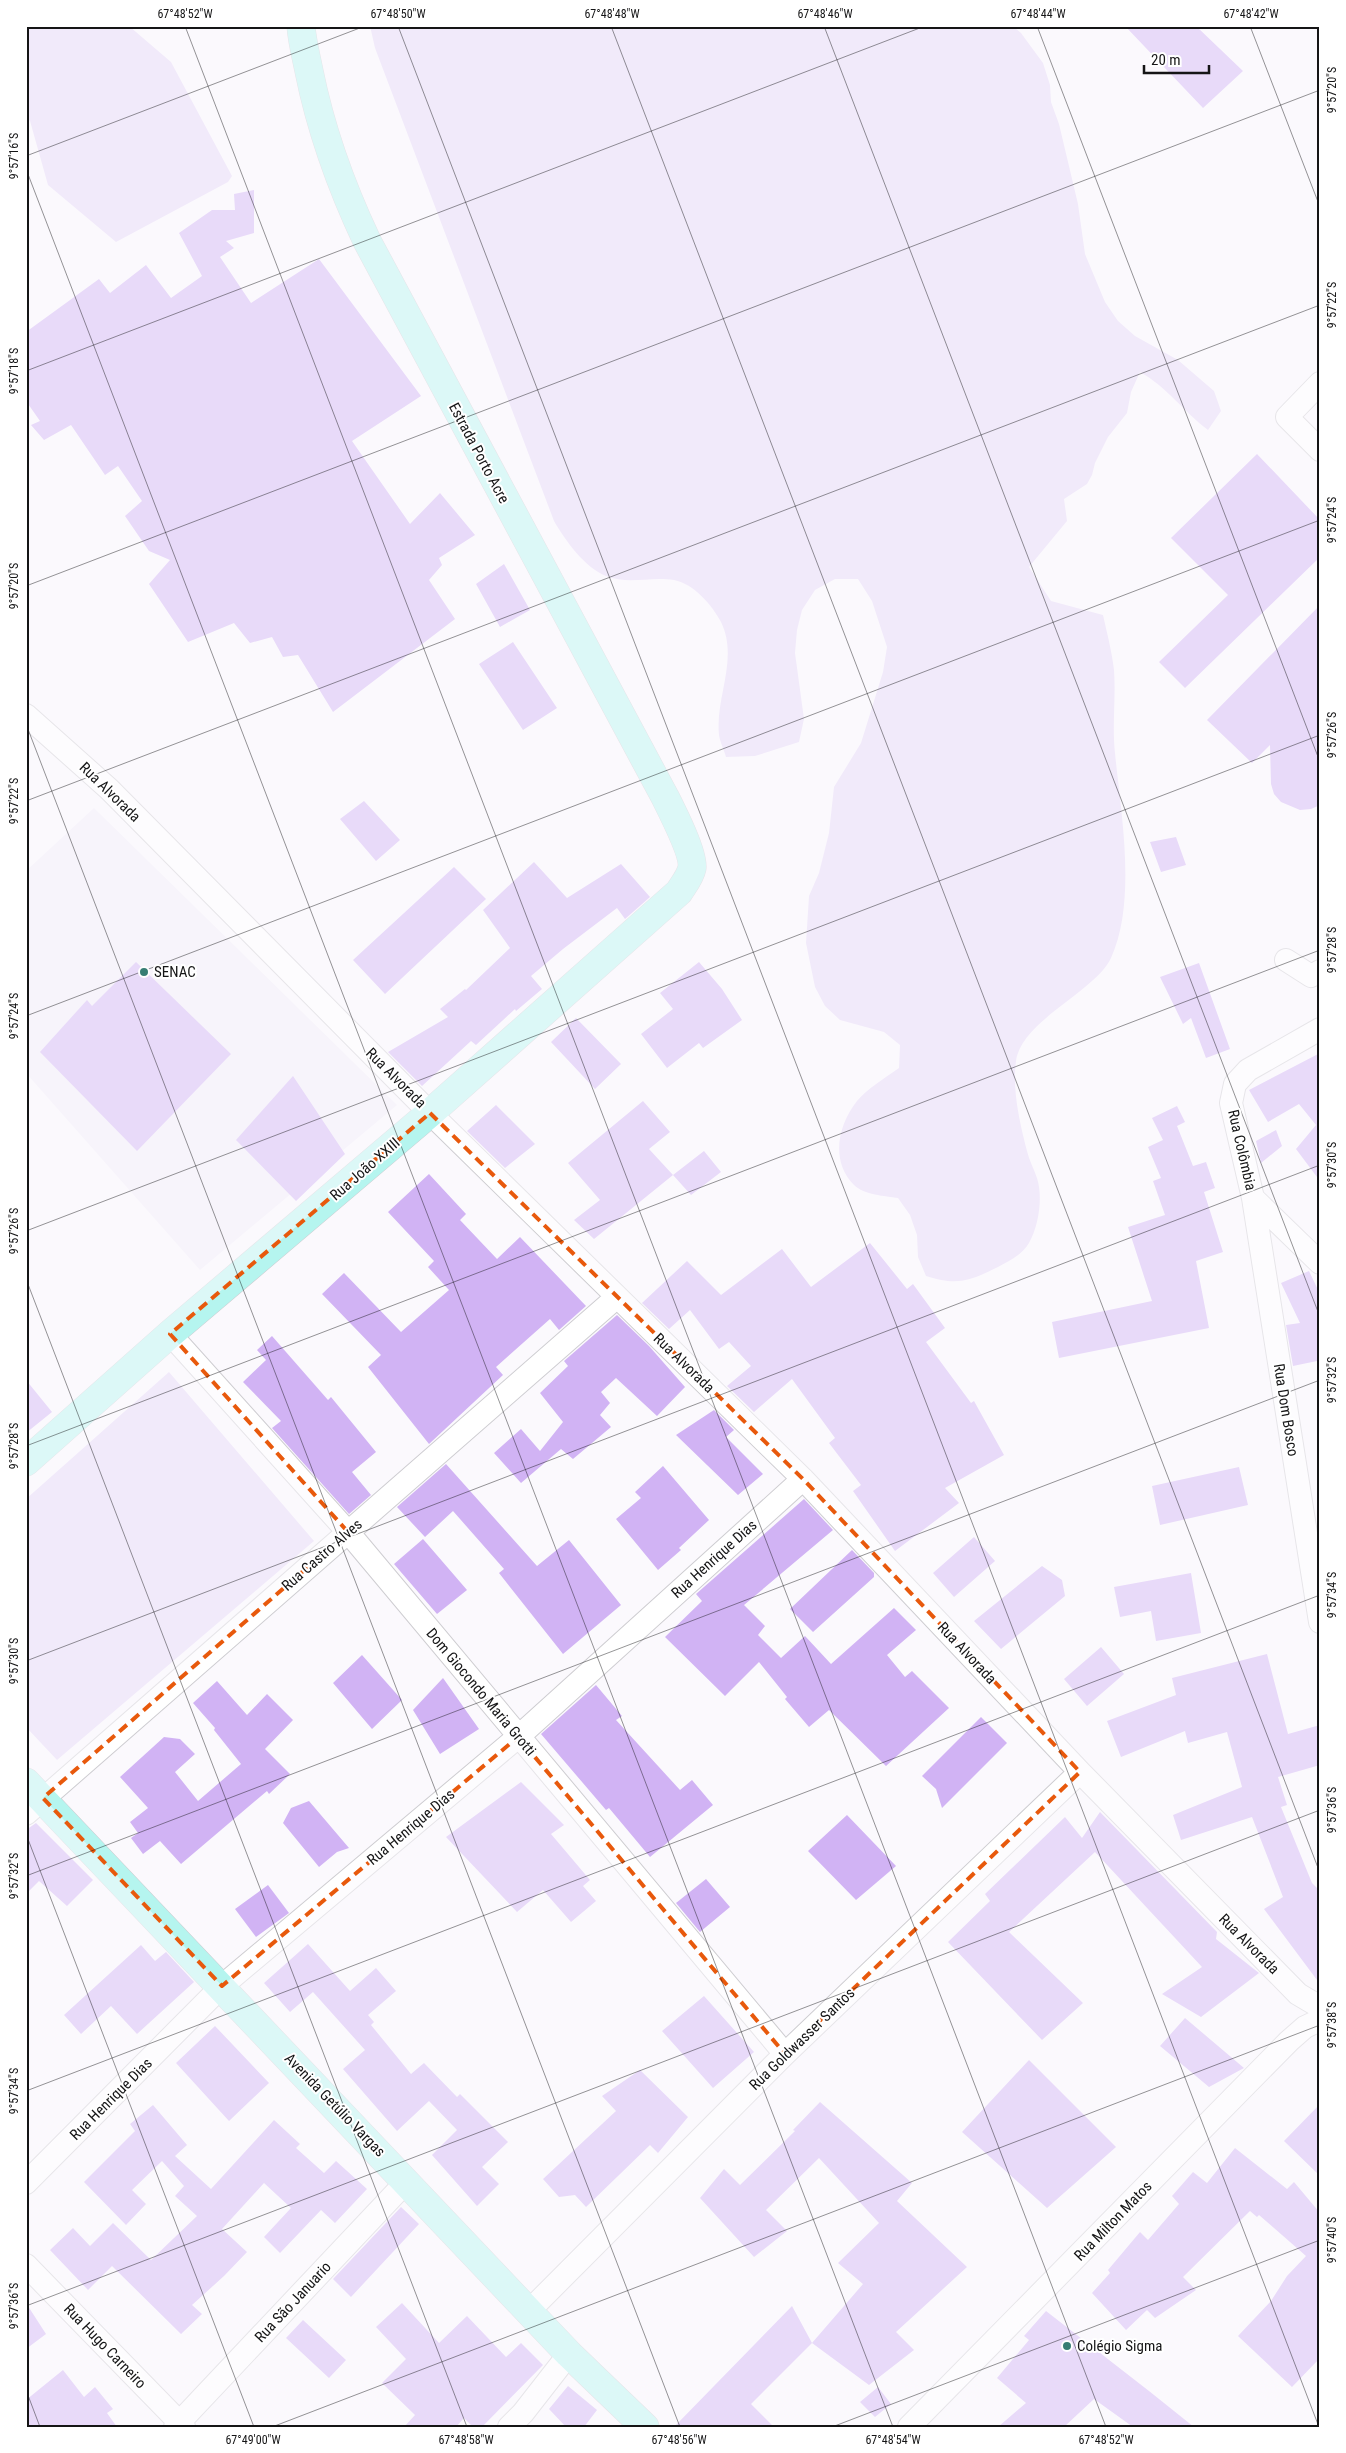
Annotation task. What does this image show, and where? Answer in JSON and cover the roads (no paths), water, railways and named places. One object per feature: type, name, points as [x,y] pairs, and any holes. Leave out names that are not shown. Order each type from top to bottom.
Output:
[{"type":"street","name":"Estrada Porto Acre","points":[[301,26],[316,105],[324,135],[360,226],[665,797],[680,828],[693,865]]},
{"type":"street","points":[[1320,383],[1287,417],[1320,450]]},
{"type":"street","name":"Rua Alvorada","points":[[26,715],[109,789],[430,1112],[803,1479],[1080,1772],[1309,1994],[1320,2008]]},
{"type":"street","name":"Rua João XXIII","points":[[26,1462],[170,1334],[430,1112],[679,892],[688,879],[693,865]]},
{"type":"street","points":[[1286,960],[1311,976],[1320,971]]},
{"type":"street","name":"Rua Colômbia","points":[[1253,1198],[1231,1103],[1235,1084],[1248,1070],[1320,1030]]},
{"type":"street","points":[[1253,1198],[1320,1263]]},
{"type":"street","name":"Rua Dom Bosco","points":[[1253,1198],[1317,1580],[1320,1622]]},
{"type":"street","name":"Rua Castro Alves","points":[[32,1798],[348,1532],[617,1297]]},
{"type":"street","name":"Dom Giocondo Maria Grotti","points":[[170,1334],[348,1532],[785,2054]]},
{"type":"street","name":"Rua Henrique Dias","points":[[26,2183],[222,1986],[518,1737],[803,1479]]},
{"type":"street","name":"Rua Goldwasser Santos","points":[[529,2310],[785,2054],[1080,1772]]},
{"type":"street","name":"Avenida Getúlio Vargas","points":[[32,1798],[222,1986],[569,2354],[644,2427]]},
{"type":"street","name":"Rua Milton Matos","points":[[909,2427],[1289,2041],[1306,2027],[1320,2020]]},
{"type":"street","name":"Rua São Januario","points":[[180,2425],[407,2181]]},
{"type":"street","name":"Rua Hugo Carneiro","points":[[26,2265],[180,2425]]},
{"type":"street","points":[[509,2427],[523,2413],[569,2354]]},
{"type":"place","name":"SENAC","points":[[144,972]]},
{"type":"place","name":"Colégio Sigma","points":[[1067,2346]]}]
